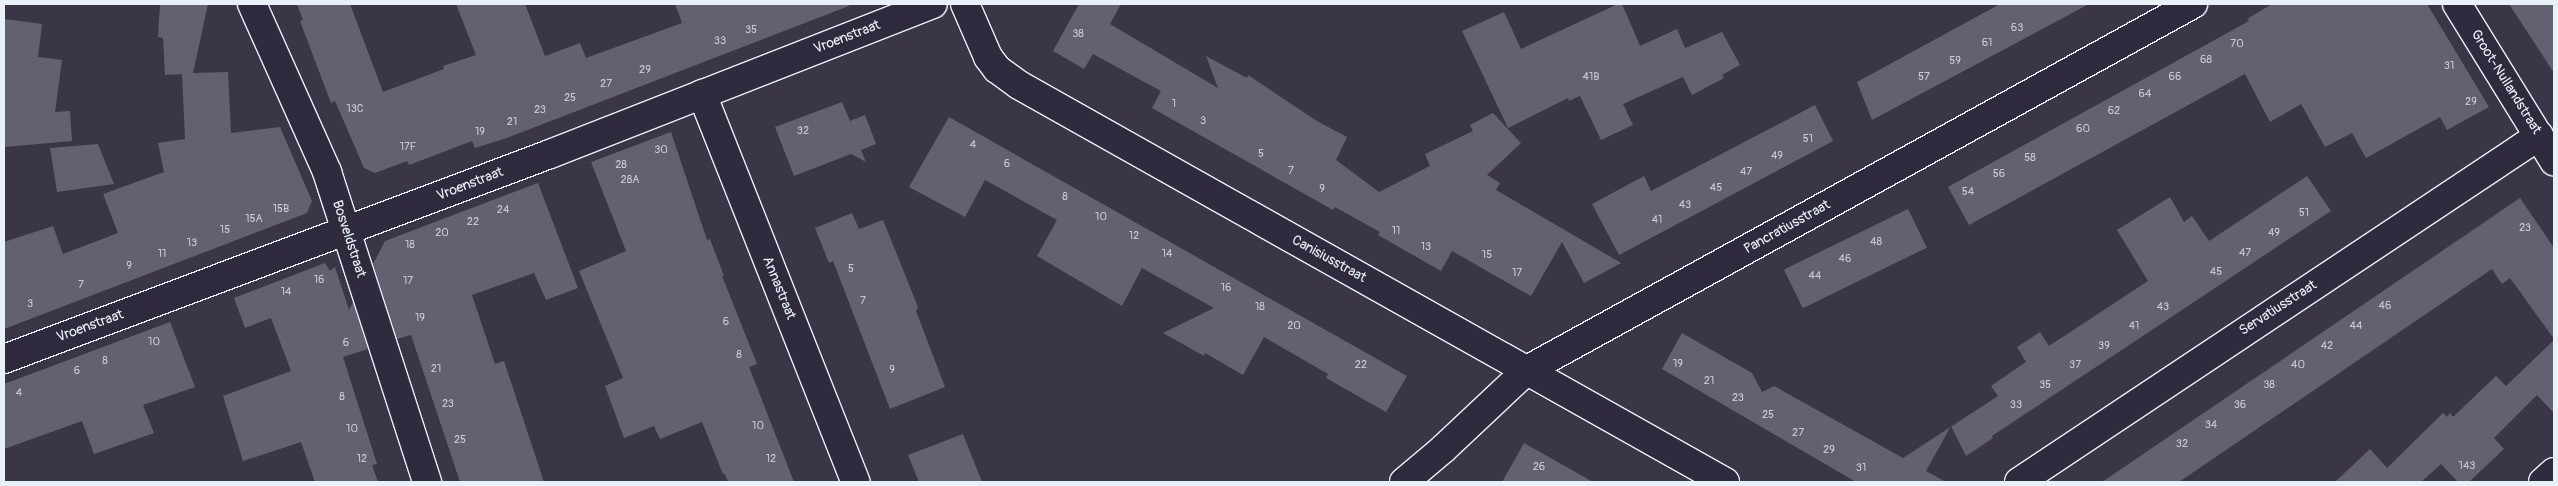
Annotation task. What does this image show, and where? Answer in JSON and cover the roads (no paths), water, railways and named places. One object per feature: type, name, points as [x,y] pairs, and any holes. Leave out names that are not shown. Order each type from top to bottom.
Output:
[{"type":"street","name":"Bosveldstraat","points":[[252,4],[328,172],[427,482]]},
{"type":"street","name":"Vroenstraat","points":[[4,358],[346,231],[933,4]]},
{"type":"street","name":"Canisiusstraat","points":[[965,4],[988,57],[996,69],[1008,77],[1725,482]]},
{"type":"street","name":"Pancratiusstraat","points":[[1404,482],[1443,449],[1527,370],[2194,4]]},
{"type":"street","name":"Groot-Nullandstraat","points":[[2457,4],[2554,161]]},
{"type":"street","name":"Annastraat","points":[[702,94],[856,482]]},
{"type":"street","name":"Servatiusstraat","points":[[2019,482],[2539,136]]},
{"type":"street","points":[[2543,482],[2554,472]]}]
